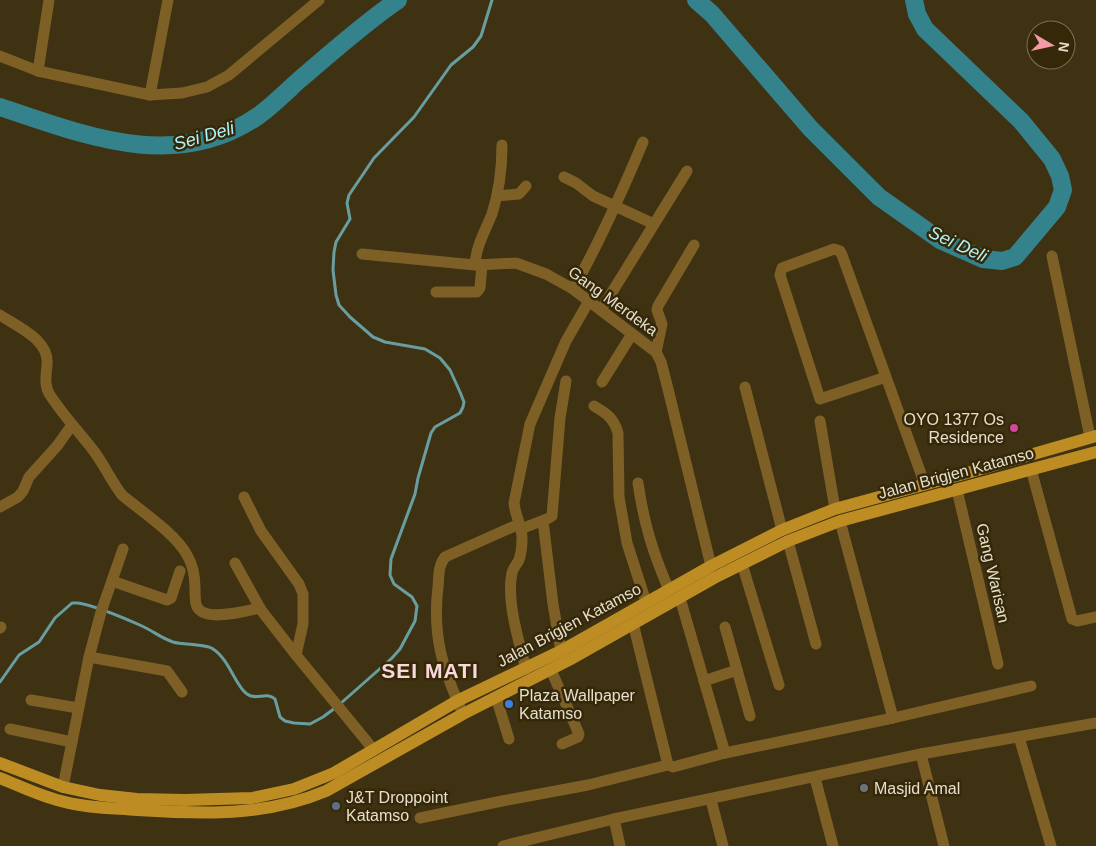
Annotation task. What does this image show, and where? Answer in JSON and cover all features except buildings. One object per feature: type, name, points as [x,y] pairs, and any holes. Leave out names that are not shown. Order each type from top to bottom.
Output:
[{"type":"main road","name":"Jalan Brigjen Katamso","points":[[0,778],[62,801],[99,807],[170,812],[251,811],[307,799],[326,791],[463,714],[551,670],[632,623],[742,564],[785,536],[835,509],[967,474],[1093,436]]},
{"type":"main road","name":"Jalan Brigjen Katamso","points":[[0,763],[63,787],[100,795],[137,799],[252,798],[294,789],[334,773],[457,701],[561,651],[711,566],[785,536],[1096,452]]},
{"type":"main road","points":[[967,474],[972,486]]},
{"type":"street","points":[[38,71],[49,0]]},
{"type":"street","points":[[150,95],[168,0]]},
{"type":"street","points":[[0,56],[38,71],[150,95],[182,93],[207,87],[229,75],[319,0]]},
{"type":"street","points":[[573,289],[616,207],[643,142]]},
{"type":"street","points":[[436,292],[477,292],[480,288],[479,265],[476,254],[497,196],[502,145]]},
{"type":"street","points":[[601,310],[687,171]]},
{"type":"street","points":[[564,178],[576,183],[593,196],[654,224]]},
{"type":"street","points":[[497,196],[519,194],[526,186]]},
{"type":"street","points":[[656,352],[662,327],[662,320],[657,310],[658,306],[694,246]]},
{"type":"street","points":[[886,377],[820,399],[780,275],[782,268],[834,249],[840,251],[886,377],[925,485]]},
{"type":"street","name":"Gang Merdeka","points":[[362,254],[479,265],[516,263],[546,274],[573,289],[656,352],[661,362],[667,385],[711,566]]},
{"type":"street","points":[[1052,256],[1093,436]]},
{"type":"street","points":[[526,669],[515,629],[511,594],[512,574],[520,558],[522,540],[514,503],[530,424],[566,341],[589,301]]},
{"type":"street","points":[[0,315],[35,338],[42,345],[48,359],[46,384],[49,393],[72,425],[95,451],[119,491],[181,546],[192,566],[198,608],[208,614],[217,615],[260,608]]},
{"type":"street","points":[[602,382],[632,334]]},
{"type":"street","points":[[463,714],[446,672],[437,636],[436,606],[441,562],[445,557],[552,516],[560,418],[566,381]]},
{"type":"street","points":[[745,387],[816,644]]},
{"type":"street","points":[[594,406],[607,414],[616,424],[618,432],[619,498],[627,543],[646,602]]},
{"type":"street","points":[[820,421],[835,509]]},
{"type":"street","points":[[0,507],[18,497],[29,477],[57,446],[72,425]]},
{"type":"street","points":[[1031,469],[1072,618],[1077,622],[1096,617]]},
{"type":"street","points":[[638,483],[643,516],[655,556],[669,590]]},
{"type":"street","name":"Gang Warisan","points":[[957,490],[998,664]]},
{"type":"street","points":[[244,497],[261,531],[299,584],[303,594],[303,624],[296,655]]},
{"type":"street","points":[[543,521],[561,651]]},
{"type":"street","points":[[840,521],[893,718]]},
{"type":"street","points":[[63,787],[89,657],[103,607],[123,549]]},
{"type":"street","points":[[235,564],[260,608],[339,709],[373,749]]},
{"type":"street","points":[[742,564],[779,685]]},
{"type":"street","points":[[112,581],[167,600],[171,598],[180,571]]},
{"type":"street","points":[[680,598],[724,753]]},
{"type":"street","points":[[632,623],[668,765]]},
{"type":"street","points":[[725,627],[750,716]]},
{"type":"street","points":[[89,657],[167,671],[182,692]]},
{"type":"street","points":[[551,670],[579,734],[578,737],[562,744]]},
{"type":"street","points":[[704,681],[737,670]]},
{"type":"street","points":[[420,818],[588,785],[668,765],[672,767],[724,753],[893,718],[1030,686]]},
{"type":"street","points":[[496,697],[509,739]]},
{"type":"street","points":[[31,700],[78,708]]},
{"type":"street","points":[[504,846],[599,823],[921,754],[1096,723]]},
{"type":"street","points":[[10,730],[72,742]]},
{"type":"street","points":[[1019,737],[1051,846]]},
{"type":"street","points":[[921,754],[944,846]]},
{"type":"street","points":[[815,778],[833,846]]},
{"type":"street","points":[[711,800],[724,846]]},
{"type":"street","points":[[614,820],[620,846]]},
{"type":"waterway","name":"Sei Deli","points":[[0,107],[97,137],[162,146],[195,143],[227,133],[258,116],[347,39],[398,0]]},
{"type":"waterway","points":[[340,704],[392,658],[400,649],[415,621],[417,606],[412,597],[394,584],[390,575],[391,559],[415,494],[431,433],[435,427],[460,413],[464,402],[450,370],[440,358],[425,349],[385,342],[373,337],[339,305],[333,270],[336,242],[350,219],[347,203],[349,195],[374,158],[414,117],[451,65],[473,47],[481,36],[492,0]]},
{"type":"waterway","name":"Sei Deli","points":[[696,0],[712,14],[810,128],[879,197],[940,240],[983,259],[1002,261],[1015,257],[1057,207],[1063,190],[1060,176],[1052,159],[1021,121],[925,29],[917,14],[914,0]]},
{"type":"waterway","points":[[0,682],[19,655],[39,642],[55,618],[72,603],[78,603],[119,616],[173,642],[210,647],[224,659],[239,685],[247,694],[254,697],[268,696],[275,699],[280,717],[285,721],[310,724],[335,708]]},
{"type":"place","name":"OYO 1377 Os Residence","points":[[1014,428]]},
{"type":"place","name":"Plaza Wallpaper Katamso","points":[[509,704]]},
{"type":"place","name":"Masjid Amal","points":[[864,788]]},
{"type":"place","name":"J&T Droppoint Katamso","points":[[336,806]]},
{"type":"district","name":"SEI MATI","points":[[430,670]]}]
